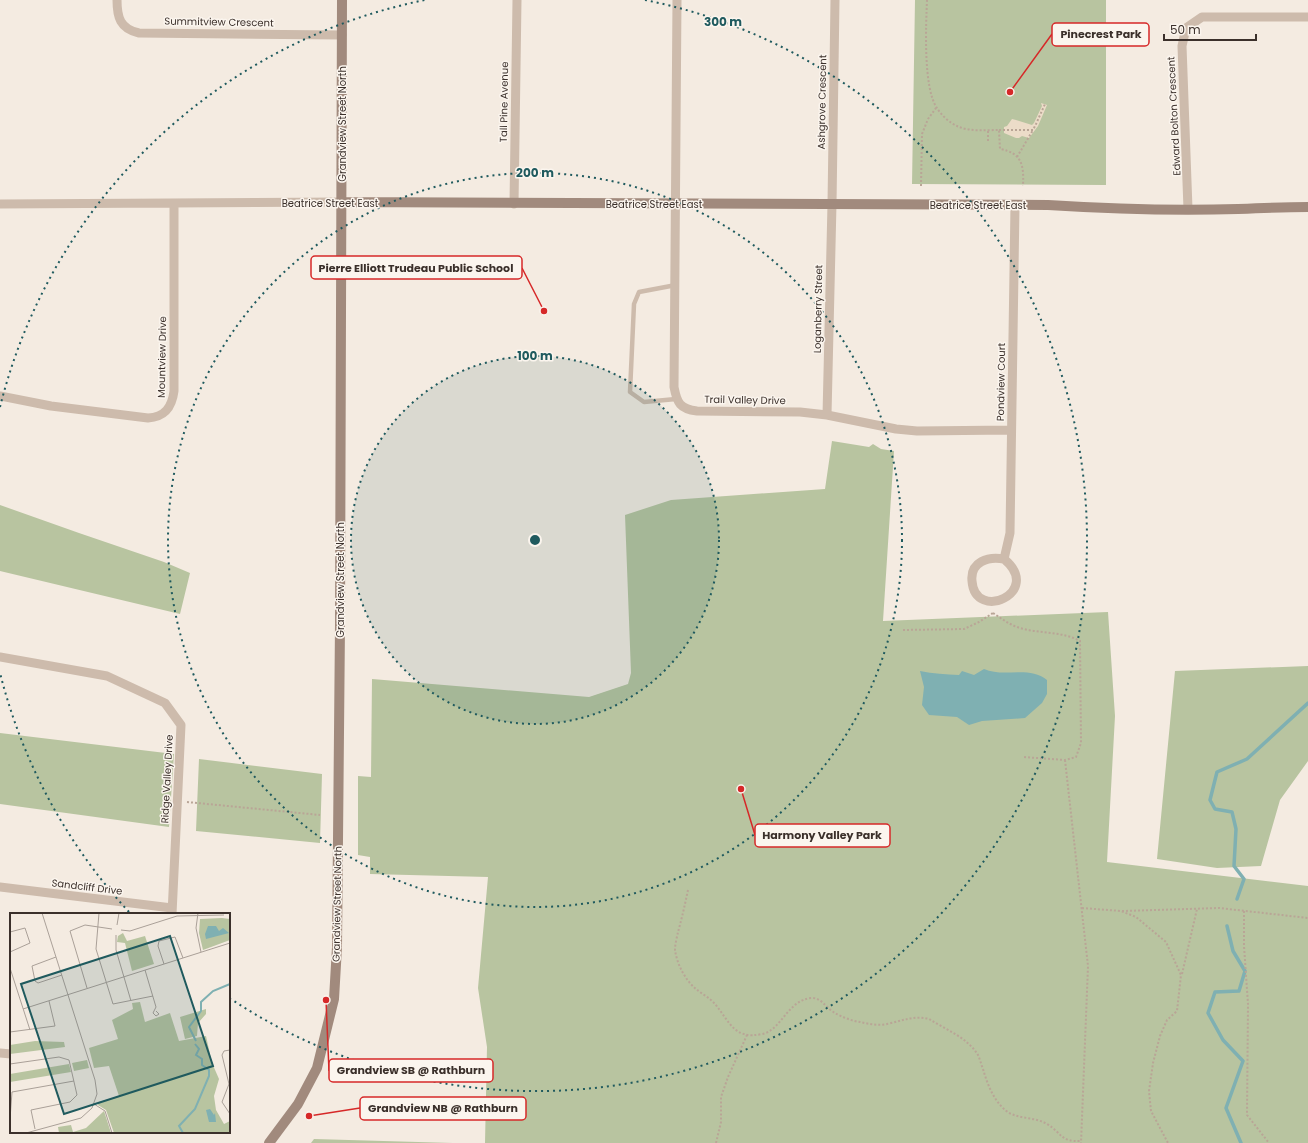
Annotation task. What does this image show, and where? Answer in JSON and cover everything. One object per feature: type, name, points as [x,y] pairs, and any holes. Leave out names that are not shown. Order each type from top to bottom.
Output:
[{"type":"street","name":"Summitview Crescent","points":[[117,0],[118,15],[122,24],[129,30],[139,32],[342,34]]},
{"type":"street","name":"Grandview Street North","points":[[269,1143],[298,1104],[317,1068],[334,999],[337,947],[342,0]]},
{"type":"street","name":"Tall Pine Avenue","points":[[514,204],[517,0]]},
{"type":"street","points":[[676,399],[674,387],[676,285],[677,0]]},
{"type":"street","name":"Ashgrove Crescent","points":[[832,204],[835,0]]},
{"type":"street","name":"Edward Bolton Crescent","points":[[1188,209],[1182,46],[1186,28],[1202,17],[1308,17]]},
{"type":"street","name":"Beatrice Street East","points":[[0,204],[342,202],[514,204],[1048,205],[1113,209],[1308,207]]},
{"type":"street","name":"Mountview Drive","points":[[0,396],[63,407],[148,418],[158,416],[166,411],[172,403],[174,391],[174,204]]},
{"type":"street","name":"Loganberry Street","points":[[827,415],[832,204]]},
{"type":"street","name":"Pondview Court","points":[[1004,559],[1010,533],[1015,205]]},
{"type":"street","name":"Trail Valley Drive","points":[[676,399],[681,406],[689,410],[697,411],[800,412],[827,415],[903,430],[1011,430]]},
{"type":"street","points":[[988,558],[1004,559],[1013,570],[1016,582],[1014,589],[1002,600],[995,602],[984,600],[973,588],[971,580],[973,572],[981,562],[988,558]]},
{"type":"street","name":"Ridge Valley Drive","points":[[0,657],[107,676],[165,703],[181,726],[176,801],[172,911]]},
{"type":"street","name":"Sandcliff Drive","points":[[0,887],[172,911]]},
{"type":"street","points":[[0,1053],[10,1054]]},
{"type":"lane","points":[[676,285],[639,292],[634,304],[630,392],[644,402],[676,399]]},
{"type":"path","points":[[927,0],[925,34],[929,80],[936,108],[943,116],[956,126],[966,129],[1033,130]]},
{"type":"path","points":[[1017,157],[1033,130],[1045,104]]},
{"type":"path","points":[[921,186],[922,134],[928,119],[936,108]]},
{"type":"path","points":[[988,130],[988,141]]},
{"type":"path","points":[[1000,130],[1000,149],[1008,151],[1017,157],[1022,164],[1024,174],[1023,186]]},
{"type":"path","points":[[903,630],[964,629],[993,613],[1012,625],[1072,636],[1080,641],[1081,743],[1076,757],[1065,760],[1023,757]]},
{"type":"path","points":[[688,890],[675,948],[677,959],[682,973],[694,988],[714,1004],[733,1029],[747,1035],[764,1034],[772,1030],[787,1012],[800,1002],[812,998],[820,1000],[834,1012],[858,1022],[873,1025],[886,1025],[909,1018],[925,1018],[971,1045],[979,1056],[987,1082],[995,1099],[1005,1110],[1013,1115],[1047,1124],[1065,1140],[1081,1142],[1088,966],[1065,760]]},
{"type":"path","points":[[176,801],[320,815]]},
{"type":"path","points":[[1082,908],[1121,911],[1219,908],[1308,918]]},
{"type":"path","points":[[1168,1143],[1152,1111],[1149,1091],[1153,1063],[1160,1036],[1167,1020],[1177,1011],[1181,975],[1197,909]]},
{"type":"path","points":[[1121,911],[1136,917],[1166,942],[1181,975]]},
{"type":"path","points":[[1244,911],[1244,946],[1248,1004],[1247,1115],[1269,1143]]},
{"type":"path","points":[[716,1143],[721,1122],[721,1097],[728,1077],[747,1035]]},
{"type":"green space","points":[[915,0],[1106,0],[1106,185],[912,184]]},
{"type":"green space","points":[[832,441],[869,447],[873,444],[881,449],[894,451],[883,621],[1108,612],[1115,716],[1107,862],[1308,886],[1308,1143],[485,1143],[487,1047],[478,988],[488,877],[370,874],[370,857],[358,855],[358,776],[371,777],[372,679],[589,697],[628,684],[631,673],[625,515],[671,500],[825,489]]},
{"type":"green space","points":[[0,505],[164,562],[190,573],[180,614],[0,571]]},
{"type":"green space","points":[[1308,666],[1308,761],[1280,800],[1261,866],[1217,868],[1157,859],[1175,671]]},
{"type":"green space","points":[[0,733],[174,754],[169,827],[0,804]]},
{"type":"green space","points":[[199,759],[322,774],[320,843],[196,831]]},
{"type":"green space","points":[[314,1139],[453,1143],[311,1143]]},
{"type":"shaded area","points":[[1041,103],[1047,105],[1038,126],[1029,138],[1022,136],[1016,138],[1004,133],[1004,127],[1007,126],[1012,119],[1032,125],[1042,106]]},
{"type":"water","points":[[984,669],[1000,672],[1032,673],[1040,676],[1047,680],[1047,694],[1042,703],[1025,718],[982,721],[969,725],[957,717],[929,715],[922,705],[924,687],[920,671],[959,675],[962,671],[974,675]]},
{"type":"waterway","points":[[1237,899],[1244,879],[1234,866],[1236,829],[1232,812],[1215,809],[1210,800],[1217,772],[1247,759],[1308,703]]},
{"type":"waterway","points":[[1227,926],[1233,951],[1245,971],[1239,991],[1215,992],[1208,1013],[1223,1040],[1243,1061],[1226,1108],[1241,1143]]},
{"type":"place","name":"Pinecrest Park","points":[[1010,92]]},
{"type":"place","name":"Pierre Elliott Trudeau Public School","points":[[544,311]]},
{"type":"place","name":"Harmony Valley Park","points":[[741,789]]},
{"type":"place","name":"Grandview SB @ Rathburn","points":[[326,1000]]},
{"type":"place","name":"Grandview NB @ Rathburn","points":[[309,1116]]}]
